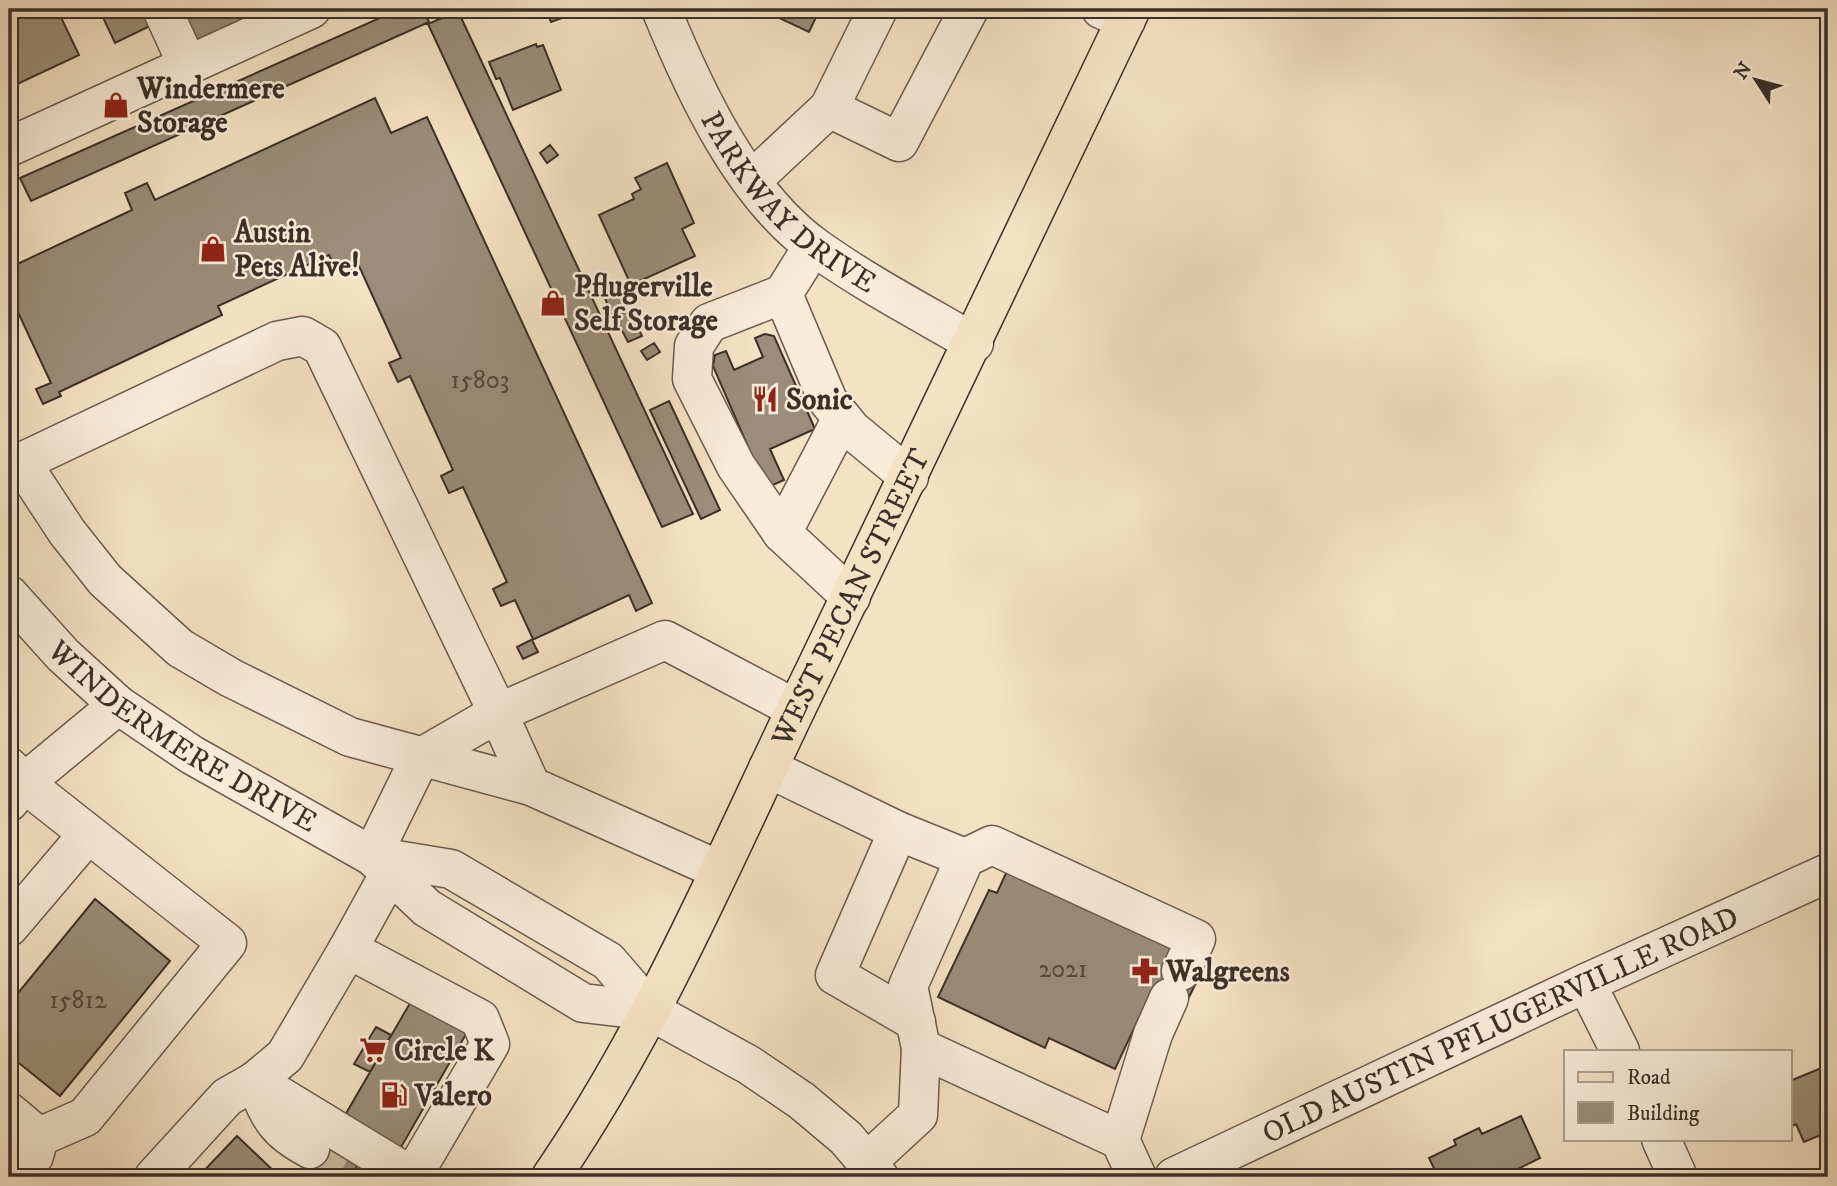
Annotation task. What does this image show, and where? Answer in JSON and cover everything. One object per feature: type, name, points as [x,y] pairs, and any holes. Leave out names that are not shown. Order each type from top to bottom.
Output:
[{"type":"main road","name":"WEST PECAN STREET","points":[[551,1177],[574,1144],[651,1011],[974,343],[1120,12]]},
{"type":"street","points":[[162,9],[188,66]]},
{"type":"street","points":[[9,147],[311,9]]},
{"type":"street","name":"PARKWAY DRIVE","points":[[661,9],[687,72],[721,136],[778,213],[813,246],[974,343]]},
{"type":"street","points":[[752,180],[829,108],[878,9]]},
{"type":"street","points":[[829,108],[900,142],[969,9]]},
{"type":"street","points":[[813,246],[783,294],[709,323],[694,346],[692,379],[736,466],[782,533],[851,597]]},
{"type":"street","points":[[783,294],[828,401],[852,430],[909,477]]},
{"type":"street","points":[[531,786],[322,347],[303,336],[277,341],[15,465],[105,580],[180,648],[231,678],[350,737],[531,786],[719,870]]},
{"type":"street","points":[[782,533],[842,418]]},
{"type":"street","name":"WINDERMERE DRIVE","points":[[9,595],[63,655],[118,705],[192,755],[381,864],[451,869],[608,961],[651,1011],[749,1065],[781,1086],[846,1138],[873,1170]]},
{"type":"street","points":[[154,1177],[227,1097],[255,1081],[285,1056],[348,949],[420,758],[498,713],[665,640],[796,709]]},
{"type":"street","points":[[39,1137],[85,1117],[227,943],[88,834],[14,784],[118,705]]},
{"type":"street","points":[[768,768],[898,831],[978,852],[1196,939],[1153,1034],[1120,1140]]},
{"type":"street","points":[[898,831],[835,975],[918,1035],[1120,1140],[1137,1177]]},
{"type":"street","points":[[9,927],[88,834]]},
{"type":"street","points":[[873,1170],[918,1115],[918,1035],[908,986],[978,852]]},
{"type":"street","name":"OLD AUSTIN PFLUGERVILLE ROAD","points":[[1174,1177],[1586,983],[1828,873]]},
{"type":"street","points":[[255,1081],[412,1177],[490,1044],[480,1019],[348,949]]},
{"type":"street","points":[[1586,983],[1620,1050]]},
{"type":"street","points":[[255,1081],[270,1116],[286,1137],[310,1149]]},
{"type":"street","points":[[9,1112],[39,1137]]},
{"type":"street","points":[[17,1177],[34,1156],[39,1137]]},
{"type":"street","points":[[1661,1140],[1678,1177]]},
{"type":"building","points":[[9,9],[57,9],[79,55],[9,88]]},
{"type":"building","points":[[99,9],[142,9],[150,26],[115,43]]},
{"type":"building","points":[[176,9],[277,9],[194,47]]},
{"type":"building","points":[[400,9],[423,9],[429,22],[31,201],[20,178]]},
{"type":"building","points":[[546,9],[587,9],[551,22]]},
{"type":"building","points":[[760,9],[820,9],[809,32]]},
{"type":"building","points":[[458,11],[693,514],[662,527],[428,24]]},
{"type":"building","points":[[536,44],[537,47],[543,45],[561,90],[513,110],[500,78],[496,79],[489,62]]},
{"type":"building","points":[[375,98],[391,133],[427,117],[652,603],[636,611],[629,595],[532,640],[538,652],[523,659],[517,647],[533,639],[515,600],[501,606],[493,589],[507,582],[463,487],[449,493],[441,476],[453,470],[410,376],[398,382],[389,363],[401,358],[359,266],[346,271],[343,265],[335,268],[329,255],[218,306],[222,315],[59,392],[61,396],[43,404],[36,389],[51,383],[9,293],[9,268],[132,210],[125,193],[147,183],[155,200]]},
{"type":"building","points":[[550,145],[558,155],[547,163],[540,153]]},
{"type":"building","points":[[667,163],[694,223],[682,229],[695,256],[631,285],[599,215],[634,199],[632,194],[641,189],[635,178]]},
{"type":"building","points":[[620,292],[626,308],[611,314],[605,298]]},
{"type":"building","points":[[629,310],[642,336],[628,342],[615,317]]},
{"type":"building","name":"Sonic","points":[[765,334],[774,336],[815,429],[770,449],[784,480],[766,488],[713,366],[715,355],[726,351],[734,370],[763,357],[755,338]]},
{"type":"building","points":[[654,343],[660,352],[647,360],[641,351]]},
{"type":"building","points":[[669,401],[720,510],[701,519],[650,410]]},
{"type":"building","name":"Walgreens","points":[[1007,871],[1173,947],[1198,979],[1185,1005],[1152,990],[1115,1069],[1049,1038],[1045,1048],[938,997],[989,890],[997,893]]},
{"type":"building","points":[[95,899],[170,961],[60,1096],[9,1055],[9,1004]]},
{"type":"building","name":"Valero","points":[[413,998],[469,1029],[400,1149],[344,1117]]},
{"type":"building","name":"Circle K","points":[[376,1027],[391,1035],[370,1072],[354,1064]]},
{"type":"building","points":[[1826,1066],[1828,1132],[1804,1142],[1796,1124],[1792,1126],[1792,1080]]},
{"type":"building","points":[[1521,1116],[1540,1158],[1502,1177],[1438,1177],[1429,1158],[1456,1145],[1454,1140],[1479,1128],[1482,1134]]},
{"type":"building","points":[[318,1133],[362,1157],[351,1177],[332,1177],[303,1162]]},
{"type":"building","points":[[237,1136],[280,1177],[198,1177]]},
{"type":"tunnel","points":[[310,1149],[354,1173]]},
{"type":"place","name":"Windermere Storage","points":[[116,105]]},
{"type":"place","name":"Austin Pets Alive!","points":[[213,249]]},
{"type":"place","name":"Pflugerville Self Storage","points":[[553,303]]},
{"type":"place","name":"Sonic","points":[[765,399]]},
{"type":"place","name":"Walgreens","points":[[1145,971]]},
{"type":"place","name":"Circle K","points":[[373,1050]]},
{"type":"place","name":"Valero","points":[[394,1095]]}]
